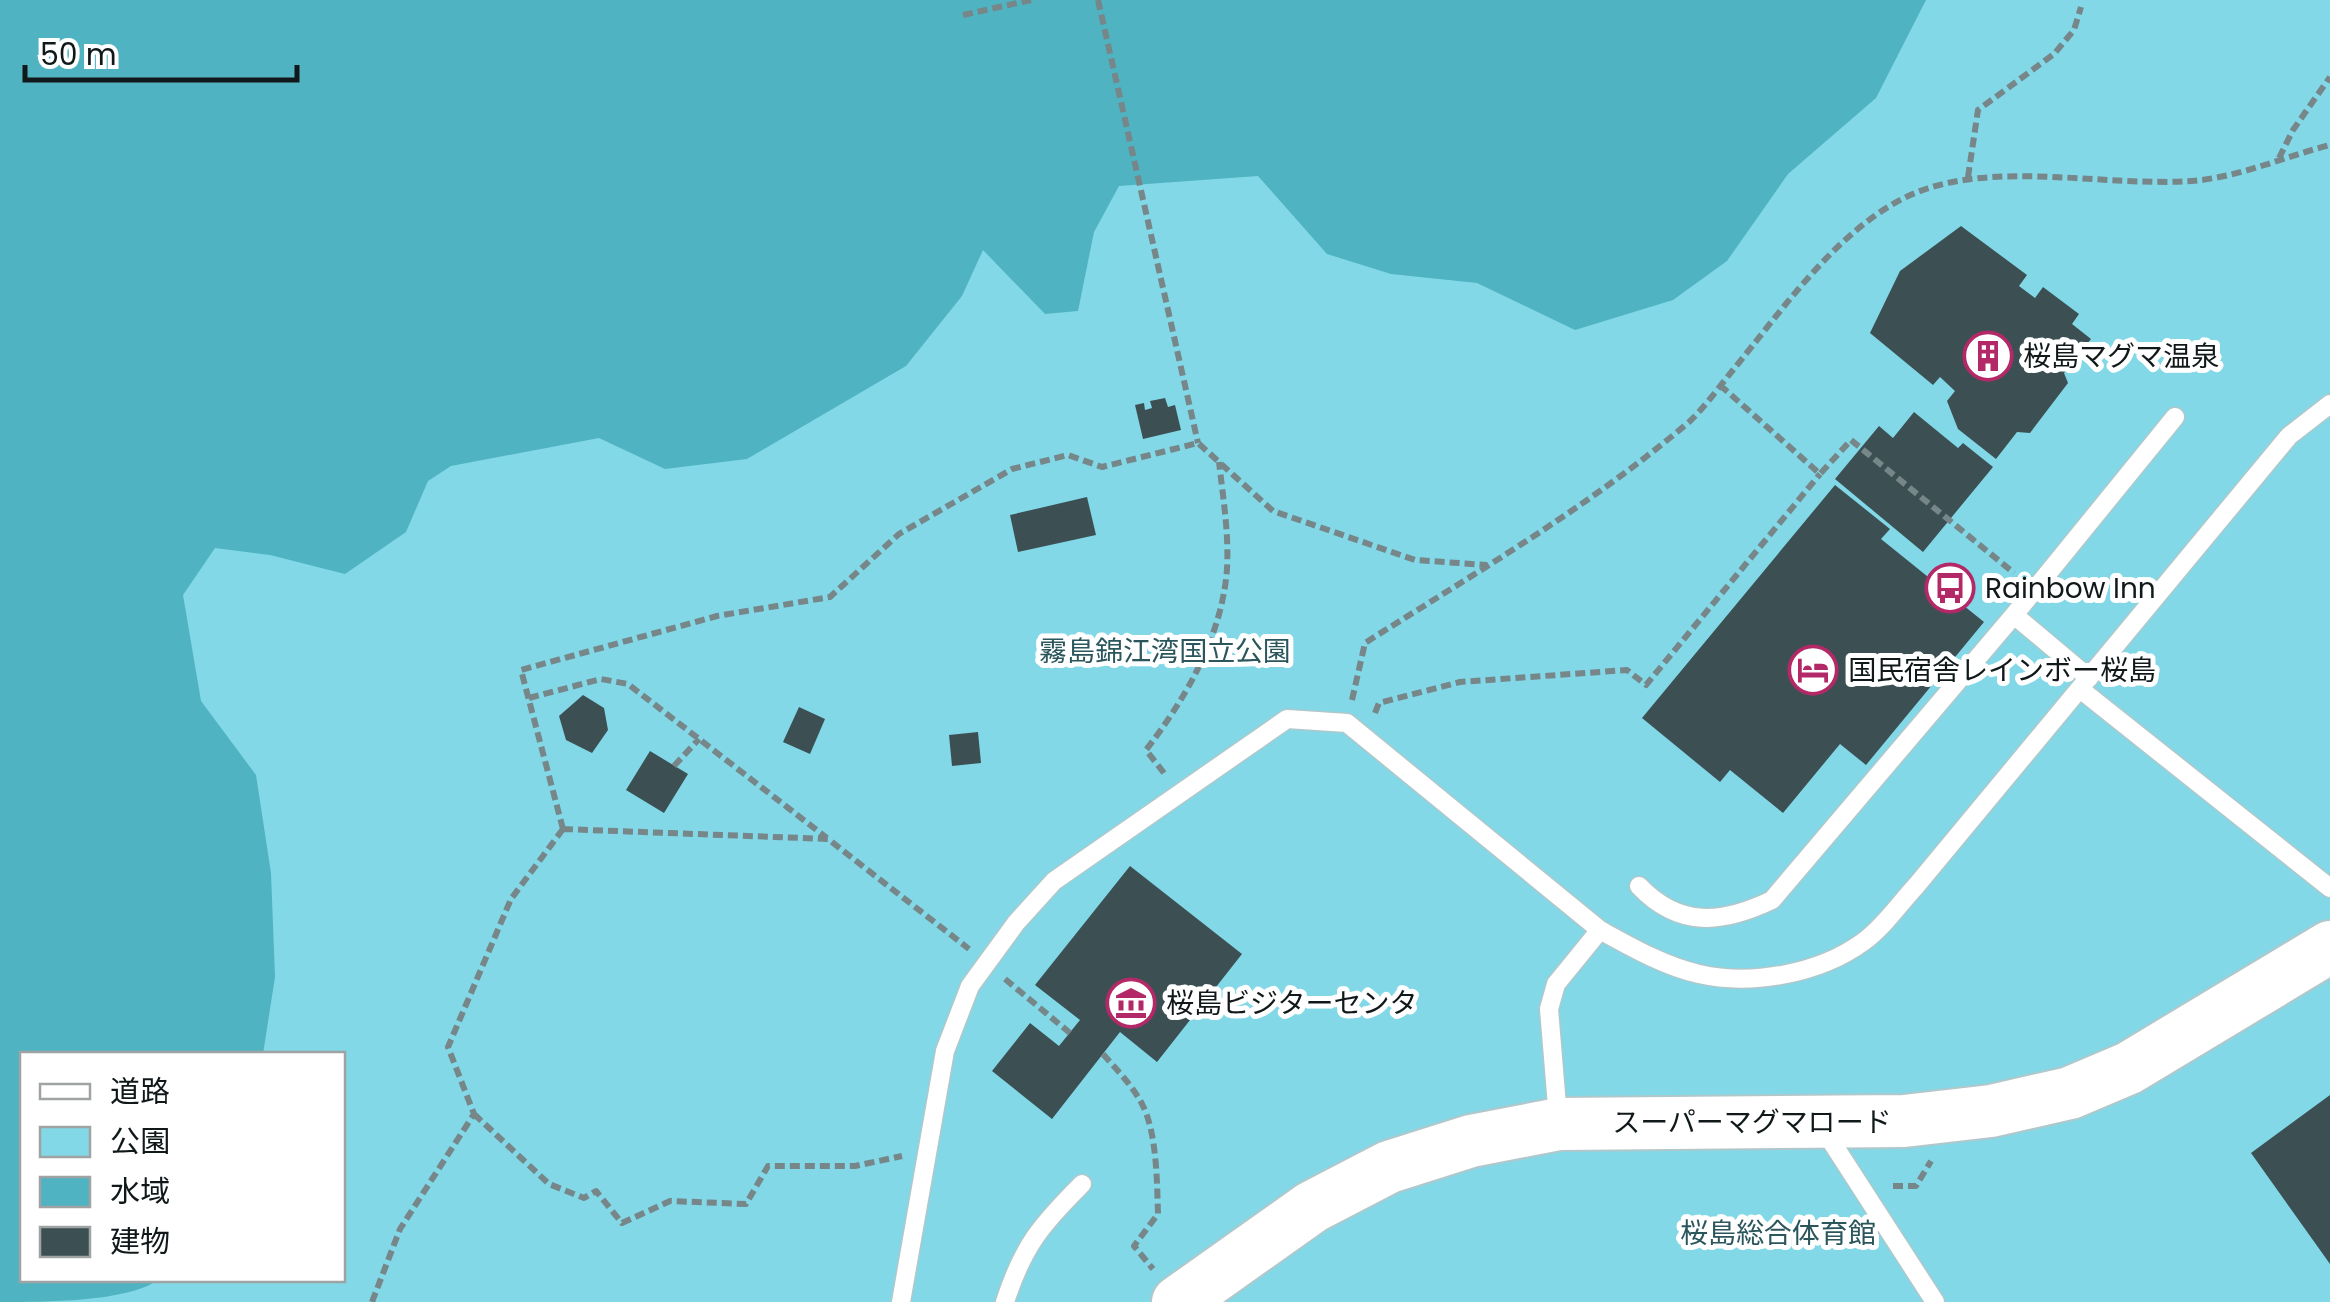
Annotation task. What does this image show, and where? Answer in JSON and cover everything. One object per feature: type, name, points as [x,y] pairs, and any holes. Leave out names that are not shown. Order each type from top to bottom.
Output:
[{"type":"street","name":"スーパーマグマロード","points":[[1179,1302],[1312,1207],[1389,1167],[1471,1141],[1559,1124],[1904,1122],[1991,1111],[2070,1093],[2129,1068],[2330,947]]},
{"type":"lane","points":[[901,1302],[946,1052],[970,986],[1016,923],[1054,881],[1287,719],[1346,723],[1600,930],[1646,955],[1699,974],[1747,979],[1810,968],[1864,942],[1916,886],[2289,436],[2330,404]]},
{"type":"lane","points":[[1640,886],[1656,903],[1684,916],[1718,918],[1749,911],[1772,900],[2175,418]]},
{"type":"lane","points":[[2014,615],[2084,684],[2330,888]]},
{"type":"lane","points":[[1559,1124],[1549,1009],[1556,984],[1600,930]]},
{"type":"lane","points":[[1818,1120],[1935,1302]]},
{"type":"lane","points":[[1005,1302],[1018,1264],[1040,1226],[1082,1184]]},
{"type":"path","points":[[962,16],[1031,0]]},
{"type":"path","points":[[1098,0],[1198,443],[1273,511],[1414,560],[1487,565]]},
{"type":"path","points":[[1968,178],[1978,110],[2054,54],[2074,30],[2081,7]]},
{"type":"path","points":[[2280,158],[2293,130],[2330,76]]},
{"type":"path","points":[[1346,723],[1365,643],[1606,488],[1693,418],[1809,278],[1874,214],[1916,192],[1968,178],[2229,178],[2280,158],[2330,145]]},
{"type":"path","points":[[1720,385],[1820,474]]},
{"type":"path","points":[[1365,738],[1379,703],[1460,682],[1627,670],[1646,685],[1851,440],[2035,589]]},
{"type":"path","points":[[563,829],[522,670],[717,616],[830,597],[899,534],[1012,469],[1068,455],[1102,467],[1198,443]]},
{"type":"path","points":[[1164,773],[1146,750],[1174,714],[1219,621],[1227,569],[1227,525],[1218,460]]},
{"type":"path","points":[[529,698],[600,679],[628,684],[986,962],[1070,1033]]},
{"type":"path","points":[[674,766],[699,739]]},
{"type":"path","points":[[563,829],[828,838]]},
{"type":"path","points":[[563,829],[511,900],[448,1046],[474,1114],[549,1184],[584,1198],[596,1191],[622,1223],[670,1201],[746,1204],[768,1166],[855,1166],[928,1150]]},
{"type":"path","points":[[1103,1054],[1129,1082],[1145,1108],[1156,1168],[1158,1214],[1134,1246],[1179,1302]]},
{"type":"path","points":[[372,1302],[400,1229],[474,1114]]},
{"type":"green space","name":"霧島錦江湾国立公園","points":[[0,0],[2330,0],[2330,1302],[0,1302]]},
{"type":"water","points":[[0,0],[1926,0],[1876,98],[1788,174],[1727,261],[1673,300],[1575,330],[1477,283],[1391,274],[1327,254],[1258,176],[1119,186],[1094,232],[1078,311],[1045,314],[983,250],[962,296],[906,366],[747,459],[665,469],[599,438],[451,466],[428,481],[406,532],[345,574],[270,555],[215,548],[183,595],[201,701],[256,775],[271,873],[275,977],[263,1052],[20,1052],[20,1282],[154,1282],[106,1297],[0,1302]]},
{"type":"building","name":"桜島マグマ温泉","points":[[1961,226],[2027,275],[2019,286],[2035,298],[2043,287],[2079,314],[2072,324],[2091,339],[2064,373],[2068,383],[2030,433],[2017,432],[1996,459],[1958,429],[1947,401],[1955,391],[1940,377],[1933,385],[1870,333],[1900,271]]},
{"type":"building","points":[[1165,398],[1168,407],[1175,405],[1181,430],[1143,439],[1135,405],[1144,403],[1145,410],[1152,408],[1150,401]]},
{"type":"building","points":[[1914,412],[1958,448],[1963,443],[1993,467],[1923,552],[1835,479],[1879,426],[1893,438]]},
{"type":"building","name":"国民宿舎レインボー桜島","points":[[1835,485],[1890,529],[1881,539],[1984,622],[1866,765],[1840,744],[1783,813],[1730,770],[1720,782],[1642,718]]},
{"type":"building","points":[[1087,497],[1096,535],[1018,552],[1010,515]]},
{"type":"building","points":[[583,695],[604,708],[608,730],[592,753],[566,740],[559,716]]},
{"type":"building","points":[[799,707],[825,719],[810,754],[783,742]]},
{"type":"building","points":[[978,732],[981,763],[952,766],[949,735]]},
{"type":"building","points":[[650,751],[688,774],[664,813],[626,790]]},
{"type":"building","name":"桜島ビジターセンタ","points":[[1130,866],[1242,954],[1157,1062],[1120,1032],[1052,1119],[992,1071],[1030,1023],[1059,1046],[1080,1020],[1035,985]]},
{"type":"building","points":[[2330,1095],[2330,1264],[2251,1153]]},
{"type":"place","name":"桜島マグマ温泉","points":[[1988,356]]},
{"type":"place","name":"Rainbow Inn","points":[[1950,588]]},
{"type":"place","name":"国民宿舎レインボー桜島","points":[[1813,670]]},
{"type":"place","name":"桜島ビジターセンタ","points":[[1131,1003]]},
{"type":"park label","name":"桜島総合体育館","points":[[1778,1233]]}]
